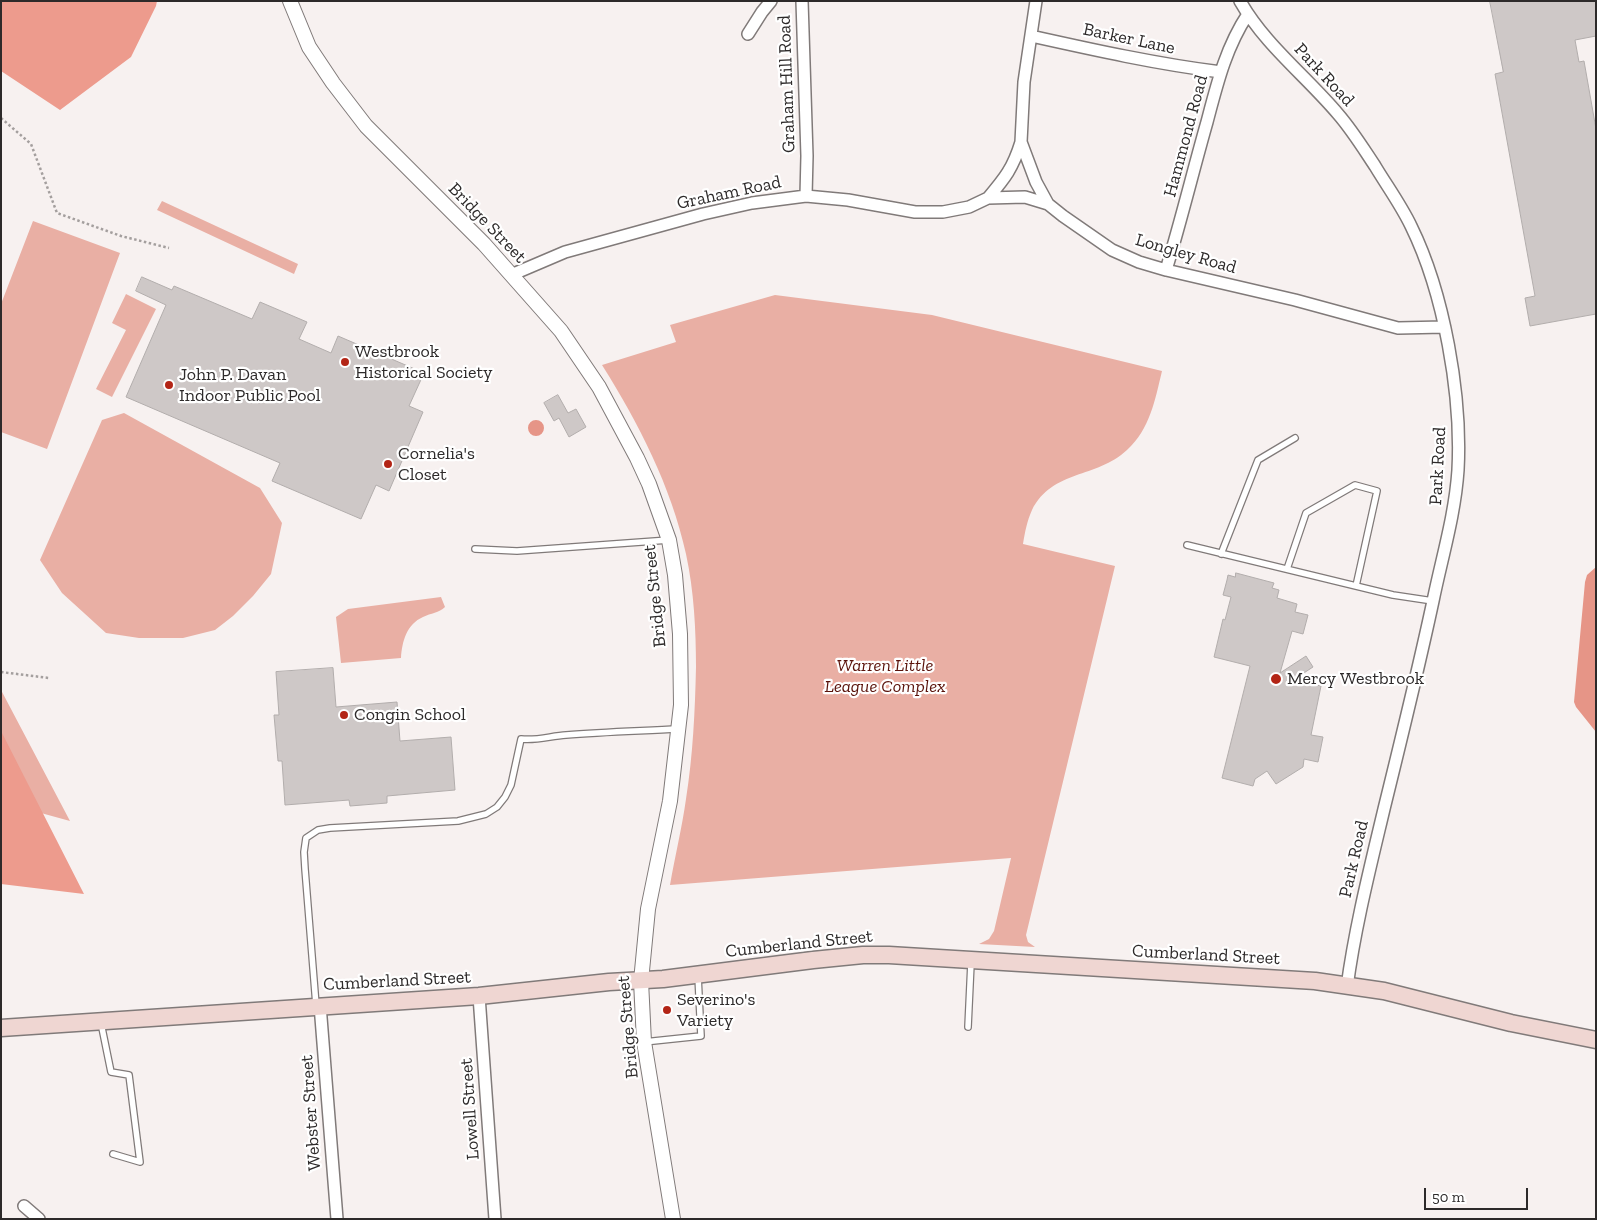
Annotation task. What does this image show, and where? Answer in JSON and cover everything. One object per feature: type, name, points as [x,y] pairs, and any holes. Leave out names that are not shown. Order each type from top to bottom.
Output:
[{"type":"main road","name":"Cumberland Street","points":[[1,1028],[480,996],[609,982],[641,981],[698,975],[863,955],[1315,981],[1384,991],[1511,1024],[1596,1040]]},
{"type":"street","name":"Bridge Street","points":[[290,1],[309,47],[366,126],[484,244],[561,331],[599,387],[649,484],[669,540],[675,575],[680,634],[681,705],[670,801],[648,909],[641,981],[644,1042],[674,1219]]},
{"type":"street","name":"Graham Hill Road","points":[[748,34],[771,1]]},
{"type":"street","name":"Graham Hill Road","points":[[802,1],[807,156],[806,196]]},
{"type":"street","name":"Longley Road","points":[[1036,1],[1024,82],[1021,142],[1036,182],[1048,204],[1062,216],[1112,250],[1139,262],[1166,270],[1295,300],[1398,328],[1444,327]]},
{"type":"street","name":"Park Road","points":[[1240,1],[1248,14],[1279,52],[1338,113],[1394,196],[1411,226],[1429,273],[1444,327],[1458,418],[1458,470],[1451,527],[1365,887],[1347,987]]},
{"type":"street","name":"Hammond Road","points":[[1166,270],[1182,219],[1221,72],[1236,32],[1248,14]]},
{"type":"street","name":"Barker Lane","points":[[1031,36],[1186,68],[1221,72]]},
{"type":"street","name":"Graham Road","points":[[988,198],[1007,176],[1014,163],[1021,142]]},
{"type":"street","name":"Graham Road","points":[[512,275],[565,252],[703,214],[752,203],[806,196],[848,200],[915,212],[943,212],[969,207],[988,198],[1025,197],[1048,204]]},
{"type":"street","name":"Lowell Street","points":[[480,996],[495,1219]]},
{"type":"street","name":"Webster Street","points":[[318,1006],[337,1219]]},
{"type":"street","points":[[24,1206],[39,1219]]},
{"type":"lane","points":[[1221,554],[1258,460],[1295,438]]},
{"type":"lane","points":[[1287,569],[1306,512],[1355,485],[1377,491],[1356,586]]},
{"type":"lane","points":[[476,549],[517,551],[669,540]]},
{"type":"lane","points":[[1188,545],[1393,595],[1433,601]]},
{"type":"lane","points":[[318,1006],[308,924],[304,852],[306,838],[318,830],[330,828],[458,821],[486,814],[501,802],[511,785],[521,739],[533,740],[567,735],[678,729]]},
{"type":"lane","points":[[968,1027],[971,960]]},
{"type":"lane","points":[[644,1042],[701,1036],[698,975]]},
{"type":"lane","points":[[101,1021],[111,1072],[129,1075],[140,1162],[113,1154]]},
{"type":"path","points":[[1,118],[31,144],[57,212],[121,236],[169,248]]},
{"type":"path","points":[[1,672],[49,678]]},
{"type":"green space","points":[[162,201],[298,264],[294,274],[157,210]]},
{"type":"green space","points":[[33,221],[120,253],[47,449],[1,432],[1,304]]},
{"type":"green space","points":[[126,294],[156,309],[112,397],[96,389],[126,330],[112,323]]},
{"type":"green space","name":"Warren Little League Complex","points":[[775,295],[932,315],[1162,371],[1150,413],[1135,442],[1115,459],[1102,466],[1051,487],[1032,510],[1025,531],[1023,544],[1115,566],[1026,935],[1028,942],[1035,947],[979,944],[989,939],[994,931],[1011,858],[670,885],[684,810],[693,733],[696,653],[691,582],[680,529],[663,480],[629,410],[602,365],[676,342],[670,325]]},
{"type":"green space","points":[[124,413],[260,488],[282,523],[271,574],[233,616],[215,630],[183,638],[139,638],[106,633],[62,593],[40,560],[102,420]]},
{"type":"green space","points":[[441,597],[445,607],[418,620],[409,629],[404,639],[401,658],[341,663],[336,617],[348,609]]},
{"type":"green space","points":[[1,690],[70,821],[1,802]]},
{"type":"shaded area","points":[[1,1],[157,1],[131,57],[60,110],[1,71]]},
{"type":"shaded area","points":[[536,420],[542,422],[544,428],[542,434],[536,436],[530,434],[528,428],[530,422]]},
{"type":"shaded area","points":[[1596,567],[1596,732],[1574,702],[1585,582],[1587,575]]},
{"type":"shaded area","points":[[1,731],[84,894],[1,884]]},
{"type":"building","points":[[1490,1],[1596,1],[1596,36],[1575,40],[1579,62],[1584,61],[1596,129],[1596,314],[1530,326],[1525,298],[1535,296],[1495,74],[1503,72]]},
{"type":"building","points":[[142,277],[172,290],[174,286],[252,319],[260,302],[307,322],[299,339],[331,353],[338,336],[424,373],[409,406],[423,412],[389,491],[376,485],[361,519],[272,481],[280,463],[126,397],[166,305],[136,291]]},
{"type":"building","points":[[558,395],[568,413],[576,409],[586,427],[569,437],[559,418],[554,421],[544,403]]},
{"type":"building","name":"Mercy Westbrook","points":[[1236,573],[1274,583],[1272,588],[1279,590],[1277,598],[1297,604],[1295,612],[1308,615],[1303,634],[1292,631],[1280,673],[1306,656],[1313,667],[1293,680],[1321,686],[1311,735],[1323,737],[1318,762],[1304,759],[1303,767],[1276,784],[1267,771],[1255,779],[1253,786],[1222,778],[1250,666],[1214,657],[1223,619],[1225,620],[1231,597],[1223,595],[1228,575],[1235,577]]},
{"type":"building","points":[[333,668],[336,707],[397,702],[400,741],[451,737],[455,790],[387,796],[387,803],[350,806],[349,800],[285,805],[282,761],[278,761],[274,715],[279,715],[276,672]]},
{"type":"place","name":"Westbrook Historical Society","points":[[345,362]]},
{"type":"place","name":"John P. Davan Indoor Public Pool","points":[[169,385]]},
{"type":"place","name":"Cornelia's Closet","points":[[388,464]]},
{"type":"place","name":"Mercy Westbrook","points":[[1276,679]]},
{"type":"place","name":"Congin School","points":[[344,715]]},
{"type":"place","name":"Severino's Variety","points":[[667,1010]]}]
